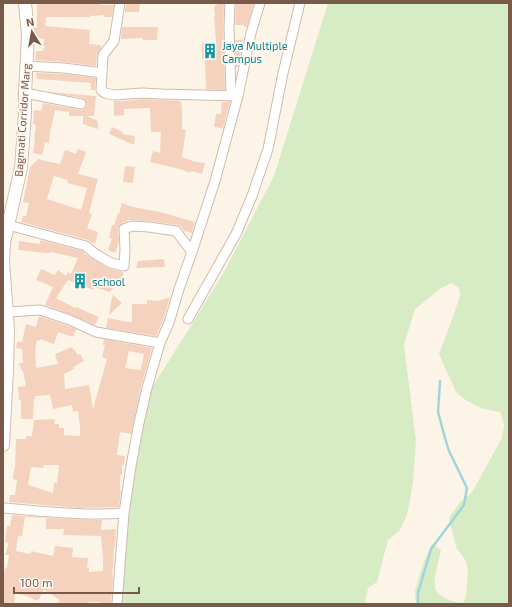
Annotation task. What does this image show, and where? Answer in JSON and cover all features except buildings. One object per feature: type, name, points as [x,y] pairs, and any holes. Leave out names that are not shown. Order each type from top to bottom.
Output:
[{"type":"street","name":"Bagmati Corridor Marg","points":[[3,445],[8,330],[3,261],[4,243],[21,168],[28,35],[26,3]]},
{"type":"street","points":[[120,3],[114,41],[103,55],[101,90],[105,94],[234,96]]},
{"type":"street","points":[[230,3],[229,25],[234,96]]},
{"type":"street","points":[[117,604],[124,513],[131,466],[147,388],[160,344],[169,323],[215,180],[234,96],[260,3]]},
{"type":"street","points":[[188,318],[236,234],[252,196],[268,149],[300,3]]},
{"type":"street","points":[[26,66],[64,68],[102,73]]},
{"type":"street","points":[[24,93],[81,104]]},
{"type":"street","points":[[8,225],[86,246],[94,253],[111,263],[124,266],[124,229],[132,226],[149,227],[176,232],[192,252]]},
{"type":"street","points":[[7,312],[40,310],[70,320],[96,332],[160,344]]},
{"type":"street","points":[[3,508],[55,512],[110,514],[124,513]]},
{"type":"green space","points":[[328,3],[509,3],[509,604],[416,604],[415,591],[423,564],[432,544],[441,550],[435,576],[435,589],[440,595],[451,601],[463,603],[466,596],[468,571],[466,561],[456,547],[449,518],[460,502],[472,492],[502,438],[504,425],[500,412],[483,409],[467,401],[456,392],[439,354],[460,296],[459,288],[451,283],[440,289],[415,309],[404,345],[416,440],[413,483],[407,515],[400,530],[388,540],[377,582],[368,588],[365,604],[122,604],[127,513],[144,417],[151,389],[225,270],[274,176]]},
{"type":"waterway","points":[[418,604],[418,593],[431,549],[464,505],[467,488],[449,451],[438,412],[440,381]]},
{"type":"place","name":"Jaya Multiple Campus","points":[[210,51]]},
{"type":"place","name":"school","points":[[80,281]]}]
